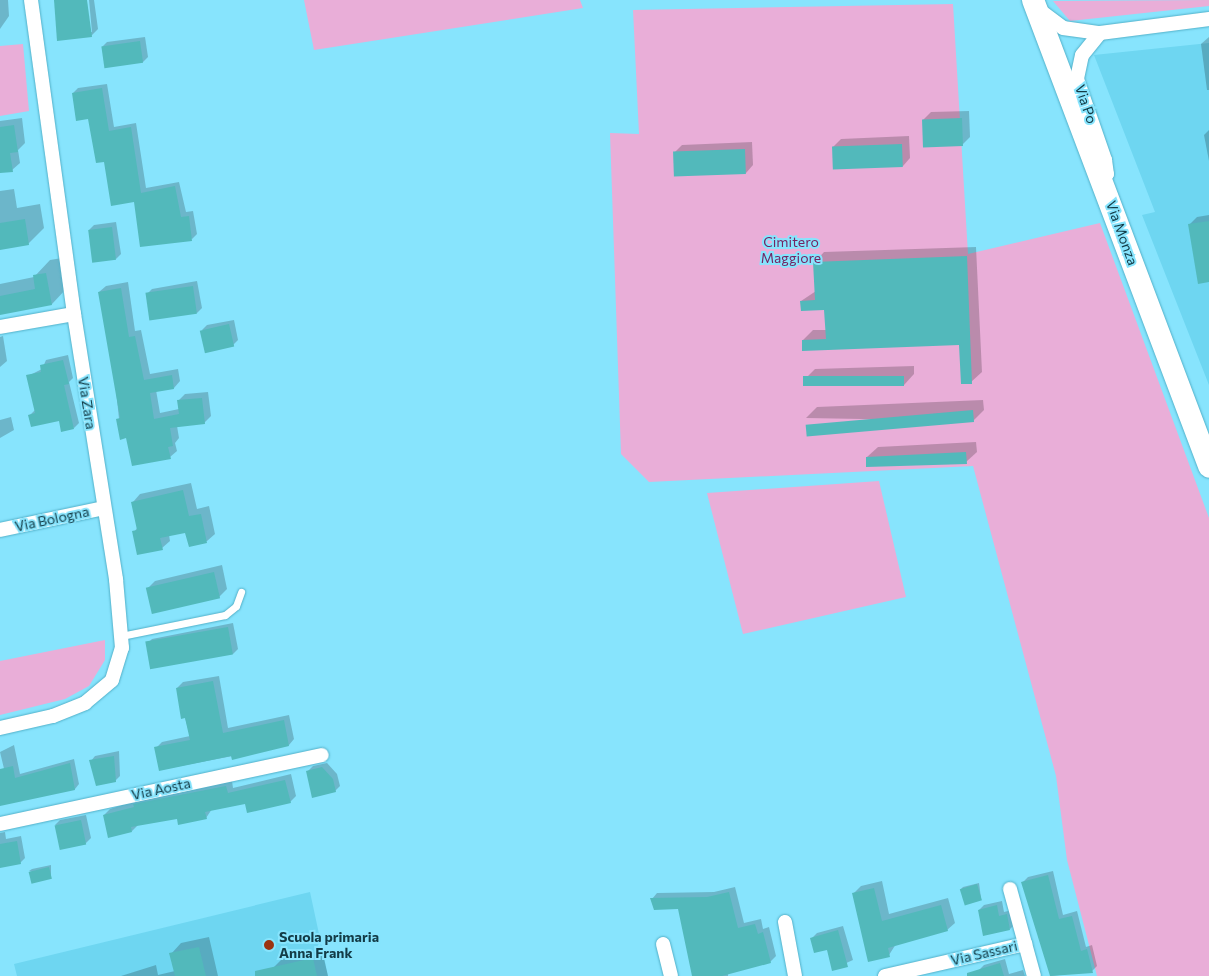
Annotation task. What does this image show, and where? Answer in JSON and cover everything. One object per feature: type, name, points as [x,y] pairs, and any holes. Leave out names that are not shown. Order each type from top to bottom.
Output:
[{"type":"main road","name":"Via Monza","points":[[1035,4],[1209,467]]},
{"type":"street","name":"Via Zara","points":[[0,728],[53,716],[93,698],[112,680],[121,658],[121,636],[104,508],[74,314],[31,0]]},
{"type":"street","points":[[1035,4],[1063,28],[1100,33],[1209,19]]},
{"type":"street","name":"Via Po","points":[[1100,33],[1082,55],[1077,79],[1106,160],[1107,174],[1101,178]]},
{"type":"street","points":[[0,327],[74,314]]},
{"type":"street","name":"Via Bologna","points":[[0,530],[104,508]]},
{"type":"street","name":"Via Aosta","points":[[0,824],[322,755]]},
{"type":"street","points":[[1010,889],[1034,976]]},
{"type":"street","points":[[785,922],[795,976]]},
{"type":"street","points":[[663,944],[671,976]]},
{"type":"street","name":"Via Sassari","points":[[885,976],[1025,944]]},
{"type":"lane","points":[[121,636],[225,616],[236,606],[241,592]]},
{"type":"shaded area","points":[[1209,43],[1209,385],[1142,215],[1155,212],[1094,55]]},
{"type":"shaded area","points":[[310,892],[328,976],[17,976],[14,964]]},
{"type":"green space","points":[[304,0],[580,0],[583,8],[314,50]]},
{"type":"green space","points":[[1209,0],[1209,6],[1070,21],[1053,1]]},
{"type":"green space","name":"Cimitero Maggiore","points":[[953,4],[968,254],[1100,223],[1209,518],[1209,976],[1097,976],[1067,860],[1056,776],[973,466],[649,482],[621,454],[610,133],[639,134],[633,10]]},
{"type":"green space","points":[[23,44],[29,111],[0,116],[0,46]]},
{"type":"green space","points":[[879,481],[906,597],[743,634],[707,493]]},
{"type":"green space","points":[[105,640],[105,660],[89,686],[65,699],[0,715],[0,661]]},
{"type":"building","points":[[54,0],[87,0],[92,37],[57,41]]},
{"type":"building","points":[[140,41],[143,63],[104,68],[101,46]]},
{"type":"building","points":[[102,88],[109,131],[131,127],[141,193],[175,186],[181,217],[189,216],[192,241],[140,247],[134,202],[111,206],[104,162],[96,163],[88,119],[76,121],[72,93]]},
{"type":"building","points":[[962,118],[963,146],[923,147],[922,119]]},
{"type":"building","points":[[14,125],[18,152],[10,153],[13,172],[0,173],[0,127]]},
{"type":"building","points":[[902,144],[903,167],[833,169],[832,146]]},
{"type":"building","points":[[745,149],[746,174],[674,176],[673,152]]},
{"type":"building","points":[[25,219],[29,245],[0,250],[0,223]]},
{"type":"building","points":[[1209,221],[1209,282],[1198,284],[1188,224]]},
{"type":"building","points":[[112,227],[116,260],[92,263],[88,230]]},
{"type":"building","points":[[967,256],[972,384],[961,384],[959,345],[802,351],[802,340],[826,339],[824,310],[801,311],[800,301],[815,300],[813,262]]},
{"type":"building","points":[[46,273],[52,305],[0,315],[0,296],[35,289],[33,275]]},
{"type":"building","points":[[193,286],[197,314],[149,320],[145,293]]},
{"type":"building","points":[[121,288],[129,337],[135,336],[144,380],[172,375],[174,389],[150,393],[154,419],[179,414],[177,400],[202,398],[205,424],[170,428],[173,446],[168,447],[171,459],[132,466],[126,438],[120,440],[116,419],[120,418],[98,292]]},
{"type":"building","points":[[229,324],[234,346],[205,353],[200,331]]},
{"type":"building","points":[[63,360],[69,384],[64,385],[74,429],[61,432],[59,421],[31,427],[28,415],[35,413],[26,375],[41,372],[40,365]]},
{"type":"building","points":[[803,376],[904,376],[904,386],[803,386]]},
{"type":"building","points":[[973,410],[974,422],[807,437],[806,425]]},
{"type":"building","points":[[966,452],[967,464],[866,467],[866,457]]},
{"type":"building","points":[[183,490],[189,516],[201,514],[207,543],[189,547],[185,533],[160,538],[163,550],[137,555],[132,531],[137,530],[131,502]]},
{"type":"building","points":[[214,572],[220,598],[152,614],[146,588]]},
{"type":"building","points":[[228,627],[233,655],[150,669],[145,642]]},
{"type":"building","points":[[213,681],[223,733],[284,720],[289,746],[232,760],[231,756],[159,771],[154,747],[190,740],[185,718],[181,719],[176,688]]},
{"type":"building","points":[[114,756],[116,782],[96,786],[89,760]]},
{"type":"building","points":[[70,763],[75,790],[0,806],[0,769],[13,766],[15,778]]},
{"type":"building","points":[[322,767],[333,779],[336,792],[312,798],[306,771]]},
{"type":"building","points":[[285,780],[291,803],[247,813],[245,804],[205,812],[207,819],[178,825],[177,819],[131,827],[132,832],[108,838],[103,815],[134,807],[133,804],[226,786],[228,793]]},
{"type":"building","points":[[81,820],[86,844],[60,850],[55,826]]},
{"type":"building","points":[[17,841],[21,864],[0,868],[0,844]]},
{"type":"building","points":[[49,867],[52,879],[32,884],[29,872]]},
{"type":"building","points":[[1048,875],[1059,919],[1072,916],[1081,951],[1087,949],[1093,973],[1050,976],[1021,882]]},
{"type":"building","points":[[977,884],[982,900],[965,906],[960,889]]},
{"type":"building","points":[[874,888],[882,921],[941,905],[948,931],[888,948],[890,957],[868,962],[852,893]]},
{"type":"building","points":[[729,892],[738,928],[755,924],[758,934],[763,932],[771,963],[722,976],[692,976],[678,909],[654,910],[650,898],[707,897]]},
{"type":"building","points":[[997,905],[999,916],[1007,914],[1010,930],[983,936],[978,910]]},
{"type":"building","points":[[838,930],[848,967],[832,971],[827,950],[814,953],[810,938]]},
{"type":"building","points":[[199,947],[206,976],[175,976],[169,953]]},
{"type":"building","points":[[313,958],[317,976],[255,976],[255,971]]},
{"type":"building","points":[[1000,963],[1004,976],[967,976],[967,973]]},
{"type":"place","name":"Scuola primaria Anna Frank","points":[[269,945]]}]
